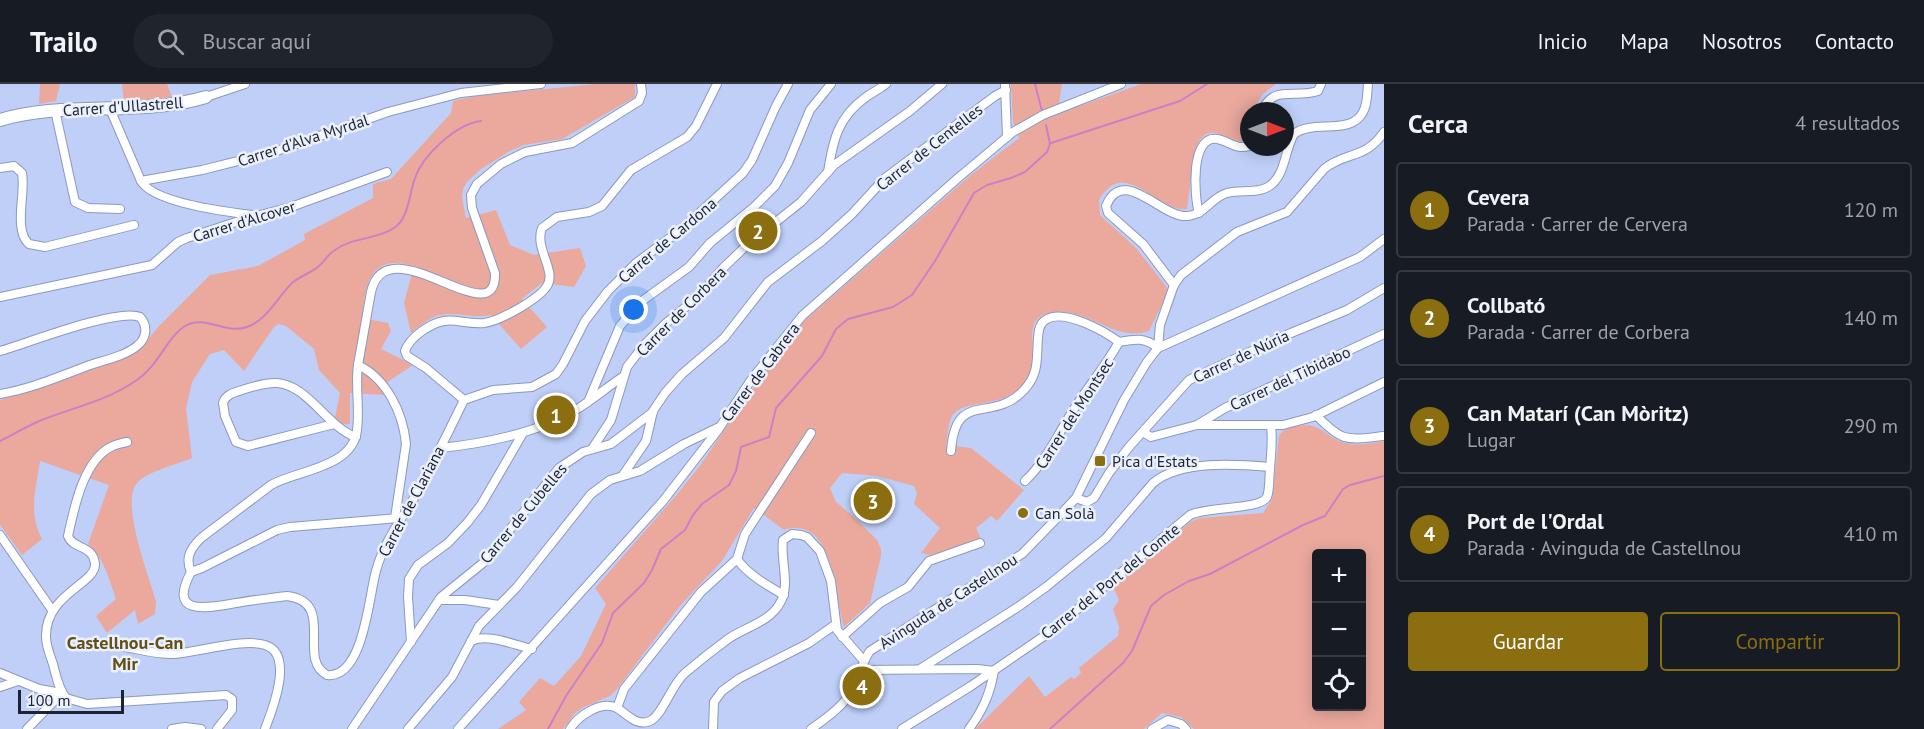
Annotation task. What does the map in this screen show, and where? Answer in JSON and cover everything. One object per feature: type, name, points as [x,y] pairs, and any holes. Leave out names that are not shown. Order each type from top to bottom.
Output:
[{"type":"street","name":"Carrer d'Ullastrell","points":[[0,120],[26,113],[56,110],[160,107],[188,102],[245,84]]},
{"type":"street","name":"Carrer d'Alva Myrdal","points":[[141,181],[202,170],[273,152],[388,112],[461,93],[541,84]]},
{"type":"street","points":[[358,365],[377,377],[388,392],[405,434],[399,518],[277,530],[191,572],[188,566],[188,555],[201,538],[280,480],[334,461],[347,450],[356,437],[358,365],[372,286],[379,275],[388,270],[401,268],[470,293],[483,294],[489,290],[494,282],[495,273],[472,208],[471,195],[477,184],[501,164],[525,152],[572,143],[639,101],[641,84]]},
{"type":"street","points":[[464,400],[426,368],[407,356],[405,351],[411,341],[437,322],[454,320],[485,323],[499,318],[537,296],[547,286],[550,275],[540,241],[542,228],[557,217],[589,212],[602,206],[631,170],[687,137],[696,126],[717,84]]},
{"type":"street","name":"Carrer de Cardona","points":[[464,400],[493,390],[532,387],[556,374],[585,321],[614,285],[635,264],[683,228],[743,172],[752,160],[780,96],[788,84]]},
{"type":"street","points":[[588,402],[620,326],[642,301],[689,267],[711,243],[775,186],[788,163],[810,110],[831,84]]},
{"type":"street","points":[[828,172],[839,127],[870,89],[886,84]]},
{"type":"street","name":"Carrer de Corbera","points":[[592,449],[611,420],[627,367],[653,336],[699,296],[746,246],[801,202],[834,165],[910,111],[942,84]]},
{"type":"street","name":"Carrer de Cabrera","points":[[458,729],[663,501],[720,427],[738,398],[802,316],[1007,137],[1032,120],[1121,84]]},
{"type":"street","points":[[1265,102],[1277,90],[1288,88],[1313,92],[1318,91],[1321,84]]},
{"type":"street","points":[[1174,285],[1143,244],[1106,210],[1113,195],[1124,189],[1137,193],[1175,214],[1191,216],[1199,213],[1228,192],[1260,190],[1268,187],[1278,176],[1291,139],[1299,130],[1344,124],[1358,119],[1364,110],[1368,84]]},
{"type":"street","points":[[1006,87],[1007,137]]},
{"type":"street","name":"Carrer de Centelles","points":[[623,475],[646,441],[653,411],[673,383],[734,328],[768,282],[822,241],[852,214],[885,178],[1006,87]]},
{"type":"street","points":[[110,109],[144,187],[202,208],[258,216]]},
{"type":"street","points":[[56,110],[75,202],[88,208],[120,209]]},
{"type":"street","points":[[1158,348],[1160,325],[1174,285],[1186,270],[1237,232],[1287,212],[1330,164],[1367,151],[1384,132]]},
{"type":"street","points":[[1199,213],[1195,197],[1198,158],[1203,143],[1206,140],[1218,139],[1240,147]]},
{"type":"street","points":[[0,168],[14,166],[22,173],[24,185],[22,232],[29,244],[45,247],[134,225]]},
{"type":"street","name":"Carrer d'Alcover","points":[[0,297],[152,265],[178,242],[223,225],[291,207],[387,172]]},
{"type":"street","name":"Avinguda de Castellnou","points":[[811,729],[832,715],[843,703],[855,687],[862,665],[870,651],[1022,554],[1076,498],[1124,400],[1151,355],[1158,348],[1360,257],[1384,239]]},
{"type":"street","name":"Carrer de Núria","points":[[1076,498],[1087,502],[1094,498],[1109,473],[1181,386],[1189,380],[1272,341],[1347,310],[1384,288]]},
{"type":"street","points":[[0,351],[124,315],[140,317],[146,328],[141,342],[125,352],[37,384],[0,394]]},
{"type":"street","points":[[951,451],[954,427],[960,417],[974,411],[1002,406],[1012,401],[1030,384],[1037,361],[1039,328],[1048,318],[1055,316],[1081,322],[1102,330],[1119,342],[1142,339],[1150,341],[1158,348]]},
{"type":"street","name":"Carrer del Tibidabo","points":[[1197,425],[1233,404],[1384,334]]},
{"type":"street","name":"Carrer del Montsec","points":[[1025,481],[1042,464],[1072,412],[1119,342]]},
{"type":"street","points":[[440,448],[524,433],[562,417],[588,402],[624,376]]},
{"type":"street","points":[[334,424],[248,446],[236,441],[225,416],[223,403],[229,395],[238,391],[274,382],[282,383],[318,407],[346,433],[356,437]]},
{"type":"street","points":[[1145,429],[1146,434],[1151,437],[1197,425],[1271,426],[1316,415],[1384,382]]},
{"type":"street","name":"Carrer de Clariana","points":[[191,572],[183,593],[187,604],[192,607],[209,608],[287,596],[305,601],[312,615],[317,663],[322,672],[332,676],[343,670],[359,645],[378,563],[399,518],[440,448],[464,400]]},
{"type":"street","name":"Carrer de Cubelles","points":[[352,729],[439,600],[450,588],[483,563],[559,468],[575,456],[611,444],[637,426],[653,411]]},
{"type":"street","points":[[1316,415],[1330,429],[1345,439],[1384,435]]},
{"type":"street","name":"Carrer del Port del Comte","points":[[902,729],[994,671],[1050,632],[1190,515],[1208,509],[1255,506],[1262,503],[1267,495],[1273,437],[1271,426]]},
{"type":"street","points":[[408,729],[448,684],[479,626],[517,587],[585,500],[610,480],[640,471],[693,439],[720,427]]},
{"type":"street","points":[[411,642],[409,579],[418,565],[442,548],[467,523],[481,505],[524,433]]},
{"type":"street","points":[[617,708],[624,690],[701,592],[737,559],[745,534],[811,433]]},
{"type":"street","points":[[127,442],[112,446],[99,458],[87,474],[77,497],[68,536],[73,542],[87,548],[95,565],[86,580],[65,596],[52,610],[47,627],[47,644],[62,693],[66,698],[87,704],[226,695],[232,699],[232,710],[217,729]]},
{"type":"street","points":[[920,669],[1046,587],[1106,538],[1161,476],[1198,467],[1270,467]]},
{"type":"street","points":[[570,729],[590,711],[611,706],[635,720],[651,721],[659,713],[677,681],[728,639],[767,618],[777,609],[784,594],[783,540],[792,534],[807,537],[820,550],[827,566],[834,595],[837,630],[862,665],[994,671],[987,702],[969,729]]},
{"type":"street","points":[[0,535],[52,610]]},
{"type":"street","points":[[842,637],[880,603],[908,587],[929,561],[980,543]]},
{"type":"street","points":[[737,559],[741,565],[784,594]]},
{"type":"street","points":[[439,600],[465,600],[499,605]]},
{"type":"street","points":[[713,729],[714,702],[722,691],[740,678],[809,643],[836,624]]},
{"type":"street","points":[[471,641],[475,639],[495,640],[532,649]]},
{"type":"street","points":[[106,645],[162,654],[234,645],[263,644],[269,646],[279,660],[280,680],[265,729]]},
{"type":"street","points":[[0,673],[39,689],[62,693]]},
{"type":"street","points":[[0,687],[18,681]]},
{"type":"street","points":[[27,729],[62,693]]},
{"type":"street","points":[[1152,729],[1168,720],[1181,724],[1186,729]]},
{"type":"street","points":[[172,729],[185,727],[201,729]]},
{"type":"shaded area","points":[[40,84],[60,84],[56,101],[39,104]]},
{"type":"shaded area","points":[[122,84],[167,84],[172,97],[124,103]]},
{"type":"shaded area","points":[[596,84],[635,84],[635,97],[562,139],[524,145],[510,151],[481,169],[463,189],[462,197],[466,218],[496,210],[510,245],[534,255],[580,248],[586,266],[574,287],[542,283],[522,299],[547,327],[521,349],[491,315],[441,315],[428,320],[411,333],[404,303],[414,266],[399,263],[387,264],[373,274],[368,283],[362,318],[388,323],[391,331],[381,349],[413,365],[380,387],[385,395],[350,393],[350,424],[342,424],[335,417],[340,393],[319,370],[314,349],[286,326],[278,324],[274,327],[244,371],[224,350],[210,354],[192,382],[186,409],[192,458],[147,475],[137,483],[133,493],[134,523],[142,558],[156,601],[155,614],[138,624],[135,610],[107,633],[96,616],[116,599],[102,562],[88,544],[109,485],[40,461],[34,510],[42,539],[22,555],[0,525],[0,400],[51,385],[136,353],[160,325],[210,275],[258,266],[305,240],[304,234],[373,198],[373,184],[391,179],[451,113],[453,101],[476,96]]},
{"type":"shaded area","points":[[1011,84],[1062,84],[1059,103],[1063,112],[1141,84],[1276,84],[1263,94],[1258,102],[1240,102],[1240,141],[1216,133],[1205,135],[1200,140],[1195,149],[1187,209],[1176,208],[1164,203],[1130,184],[1120,183],[1109,188],[1099,200],[1100,215],[1136,248],[1166,286],[1168,292],[1149,331],[1123,332],[1075,314],[1062,312],[1041,316],[1033,327],[1033,364],[1023,384],[1005,398],[963,408],[951,418],[946,445],[971,448],[1024,490],[997,521],[991,516],[976,528],[981,539],[930,555],[921,553],[940,528],[914,504],[917,493],[914,486],[877,476],[842,473],[830,488],[836,502],[877,540],[881,549],[870,603],[844,627],[834,579],[823,546],[813,534],[801,528],[784,530],[754,508],[722,561],[679,607],[610,696],[575,713],[563,729],[498,729],[526,710],[519,702],[540,678],[554,686],[581,656],[606,604],[595,588],[702,463],[745,399],[804,321],[972,174],[1019,138],[1013,122]]},
{"type":"shaded area","points":[[1316,427],[1347,444],[1384,441],[1384,729],[1194,729],[1181,717],[1162,713],[1144,729],[975,729],[1029,676],[1045,697],[1071,677],[1074,679],[1081,673],[1079,668],[1118,636],[1119,627],[1113,609],[1119,600],[1113,587],[1190,522],[1200,518],[1263,513],[1272,499],[1279,436],[1288,428]]},
{"type":"waterway","points":[[1035,84],[1042,111]]},
{"type":"waterway","points":[[1051,143],[1180,101],[1207,84]]},
{"type":"waterway","points":[[0,441],[37,422],[112,394],[137,380],[145,374],[173,337],[185,326],[200,322],[239,329],[254,324],[266,314],[292,283],[316,268],[333,252],[349,243],[380,235],[399,224],[406,212],[415,178],[425,160],[451,134],[471,123],[481,121]]},
{"type":"waterway","points":[[548,729],[566,696],[602,643],[613,613],[644,583],[661,549],[685,530],[702,504],[729,485],[736,471],[741,447],[769,437],[776,408],[822,356],[836,329],[848,319],[893,307],[912,295],[935,261],[974,193],[987,185],[1025,172],[1047,152],[1050,144],[1046,125]]},
{"type":"waterway","points":[[1050,729],[1123,663],[1132,651],[1151,606],[1164,595],[1325,516],[1343,489],[1350,485],[1384,476]]},
{"type":"place","name":"Collbató","points":[[758,231]]},
{"type":"place","name":"Cevera","points":[[556,415]]},
{"type":"place","name":"Pica d'Estats","points":[[1100,461]]},
{"type":"place","name":"Can Matarí (Can Mòritz)","points":[[873,501]]},
{"type":"place","name":"Can Solà","points":[[1023,513]]},
{"type":"place","name":"Port de l'Ordal","points":[[862,686]]},
{"type":"district","name":"Castellnou-Can Mir","points":[[125,653]]}]
